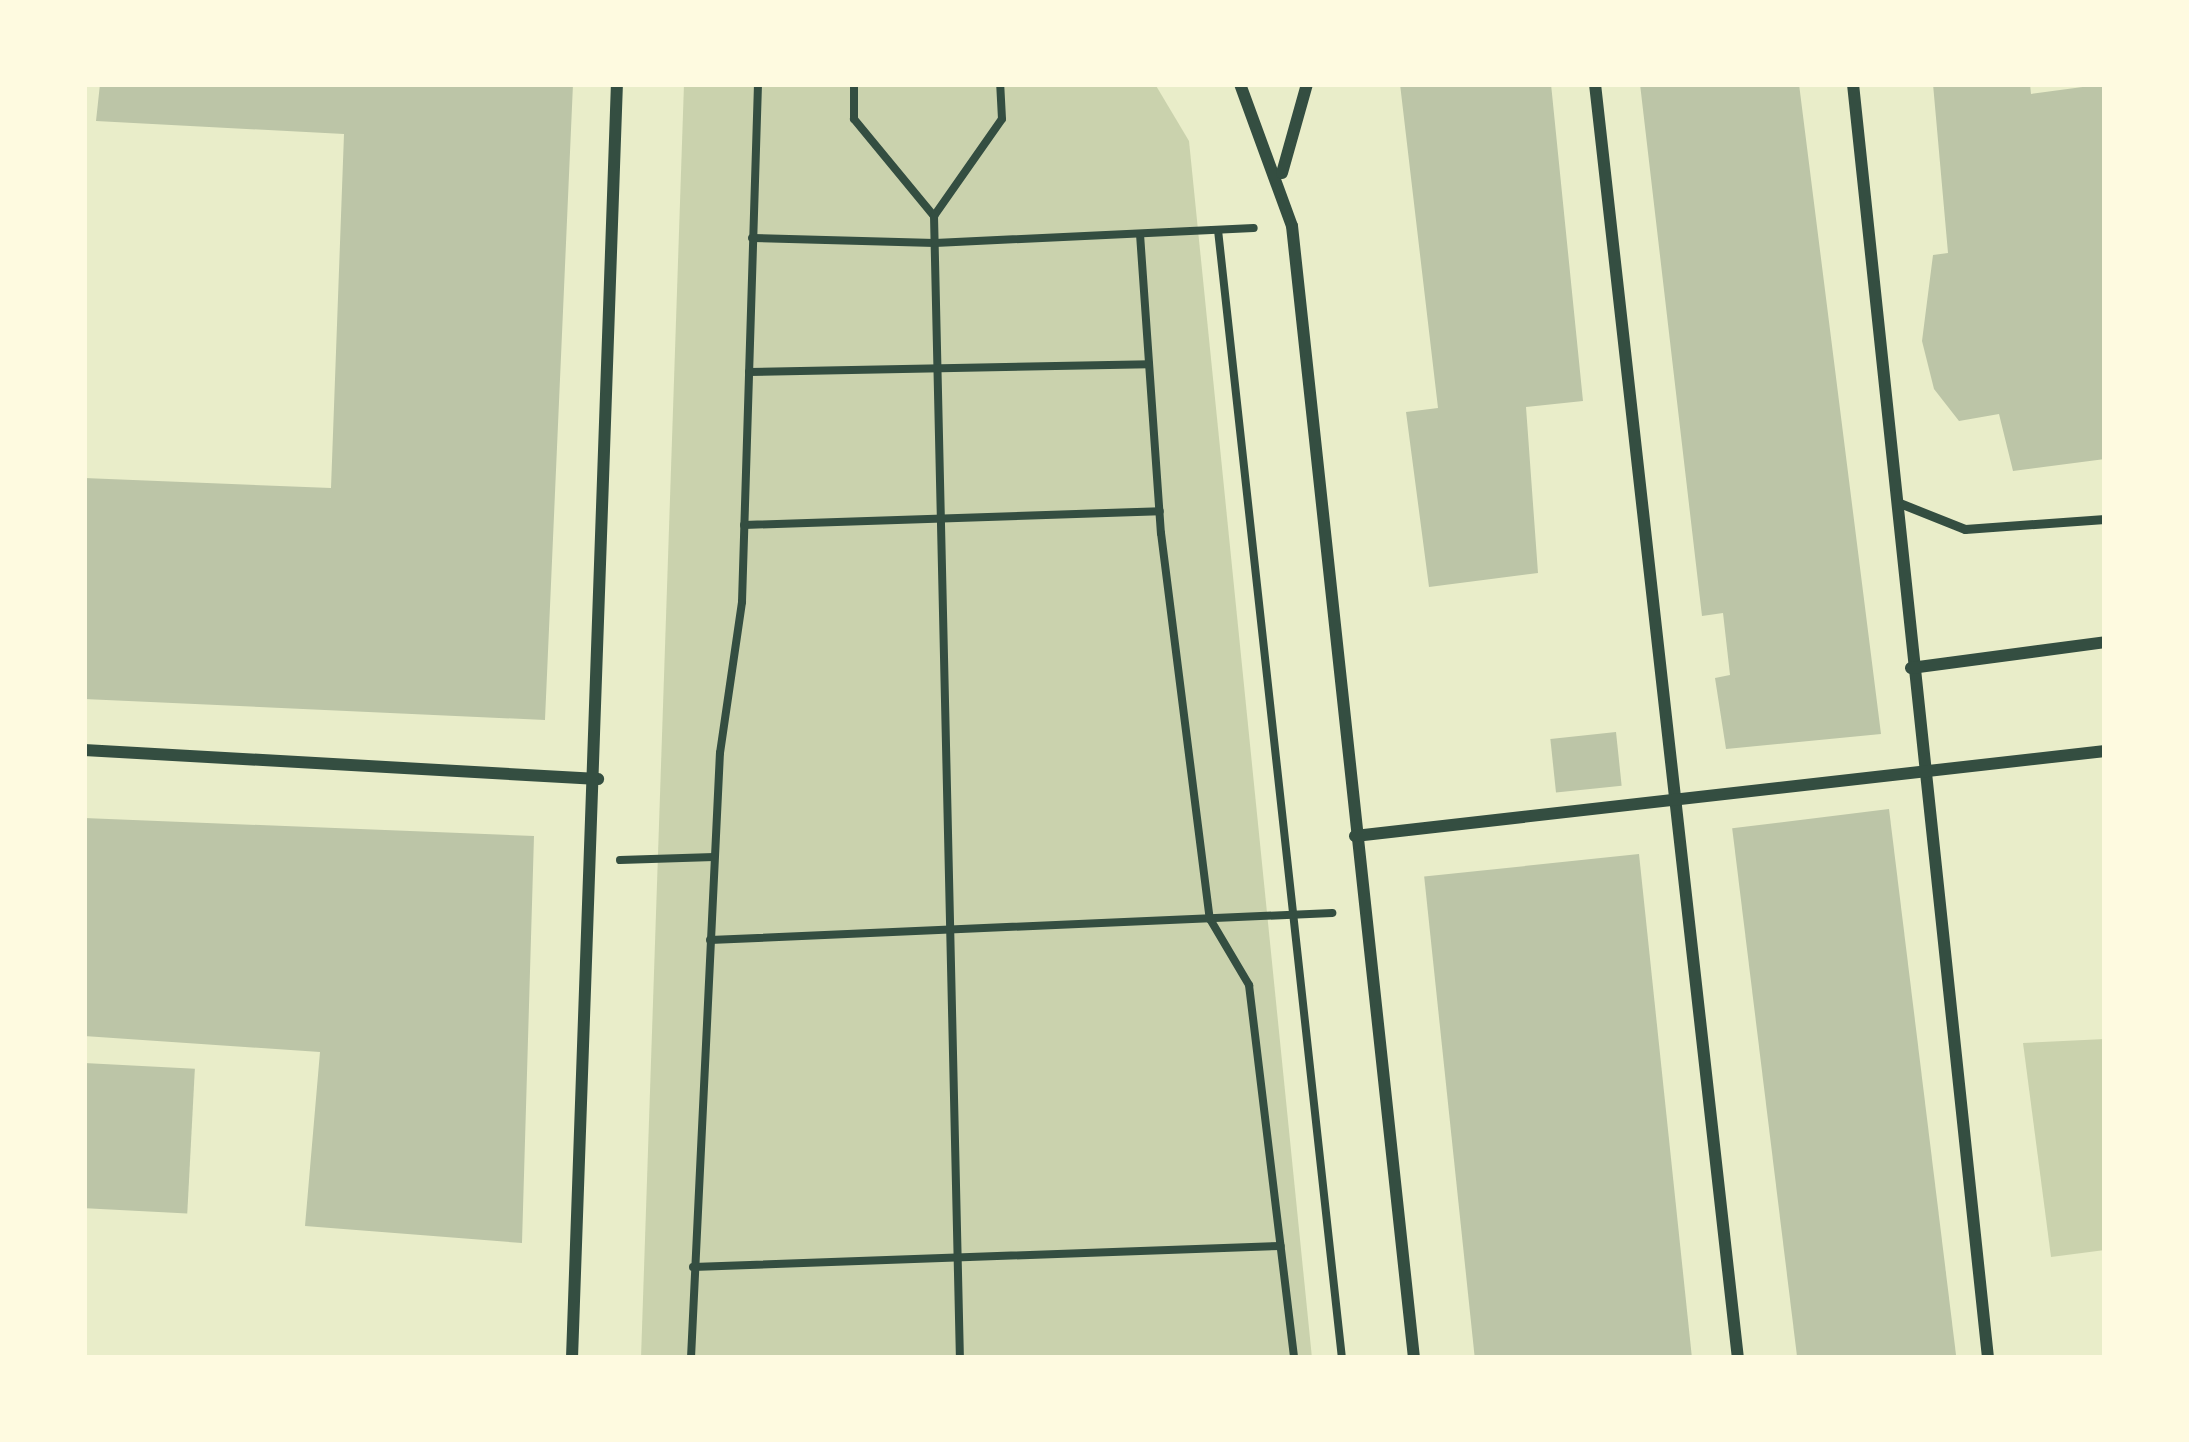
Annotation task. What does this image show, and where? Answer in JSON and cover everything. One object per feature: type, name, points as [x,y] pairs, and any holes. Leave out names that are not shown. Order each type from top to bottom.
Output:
[{"type":"street","points":[[572,1358],[598,779],[617,84]]},
{"type":"street","points":[[1240,84],[1282,174],[1292,226],[1414,1358]]},
{"type":"street","points":[[1282,174],[1307,84]]},
{"type":"street","points":[[1595,84],[1669,801],[1738,1358]]},
{"type":"street","points":[[1853,84],[1892,500],[1988,1358]]},
{"type":"street","points":[[1911,668],[2105,642]]},
{"type":"street","points":[[84,750],[598,779]]},
{"type":"street","points":[[1355,836],[1922,776],[2105,751]]},
{"type":"lane","points":[[1892,500],[1965,529],[2105,519]]},
{"type":"path","points":[[691,1358],[715,857],[744,526],[758,84]]},
{"type":"path","points":[[854,84],[854,119],[934,216]]},
{"type":"path","points":[[960,1358],[934,216],[1002,119],[1000,84]]},
{"type":"path","points":[[752,238],[935,243],[1292,226]]},
{"type":"path","points":[[1218,230],[1289,915],[1342,1358]]},
{"type":"path","points":[[1140,233],[1160,511],[1210,919],[1249,985],[1294,1358]]},
{"type":"path","points":[[749,372],[1149,364]]},
{"type":"path","points":[[744,526],[1160,511]]},
{"type":"path","points":[[595,860],[715,857]]},
{"type":"path","points":[[710,940],[1363,911]]},
{"type":"path","points":[[693,1267],[1280,1246]]},
{"type":"green space","points":[[684,84],[1155,84],[1189,141],[1312,1358],[641,1358]]},
{"type":"green space","points":[[2105,1039],[2105,1250],[2051,1257],[2023,1043]]},
{"type":"building","points":[[100,84],[573,84],[545,720],[84,699],[84,478],[331,488],[344,134],[96,121]]},
{"type":"building","points":[[1400,84],[1551,84],[1583,401],[1526,407],[1538,573],[1429,587],[1406,412],[1438,408]]},
{"type":"building","points":[[1640,84],[1799,84],[1881,734],[1726,749],[1715,678],[1730,675],[1723,613],[1702,616]]},
{"type":"building","points":[[1933,84],[2030,84],[2031,94],[2105,84],[2105,459],[2013,471],[1999,414],[1959,421],[1934,389],[1922,341],[1933,255],[1948,253]]},
{"type":"building","points":[[1616,732],[1622,786],[1556,793],[1550,739]]},
{"type":"building","points":[[1889,809],[1956,1358],[1797,1358],[1732,828]]},
{"type":"building","points":[[84,818],[534,836],[522,1243],[305,1226],[320,1052],[84,1036]]},
{"type":"building","points":[[1639,854],[1692,1358],[1475,1358],[1424,877]]},
{"type":"building","points":[[84,1063],[195,1069],[187,1214],[84,1208]]}]
